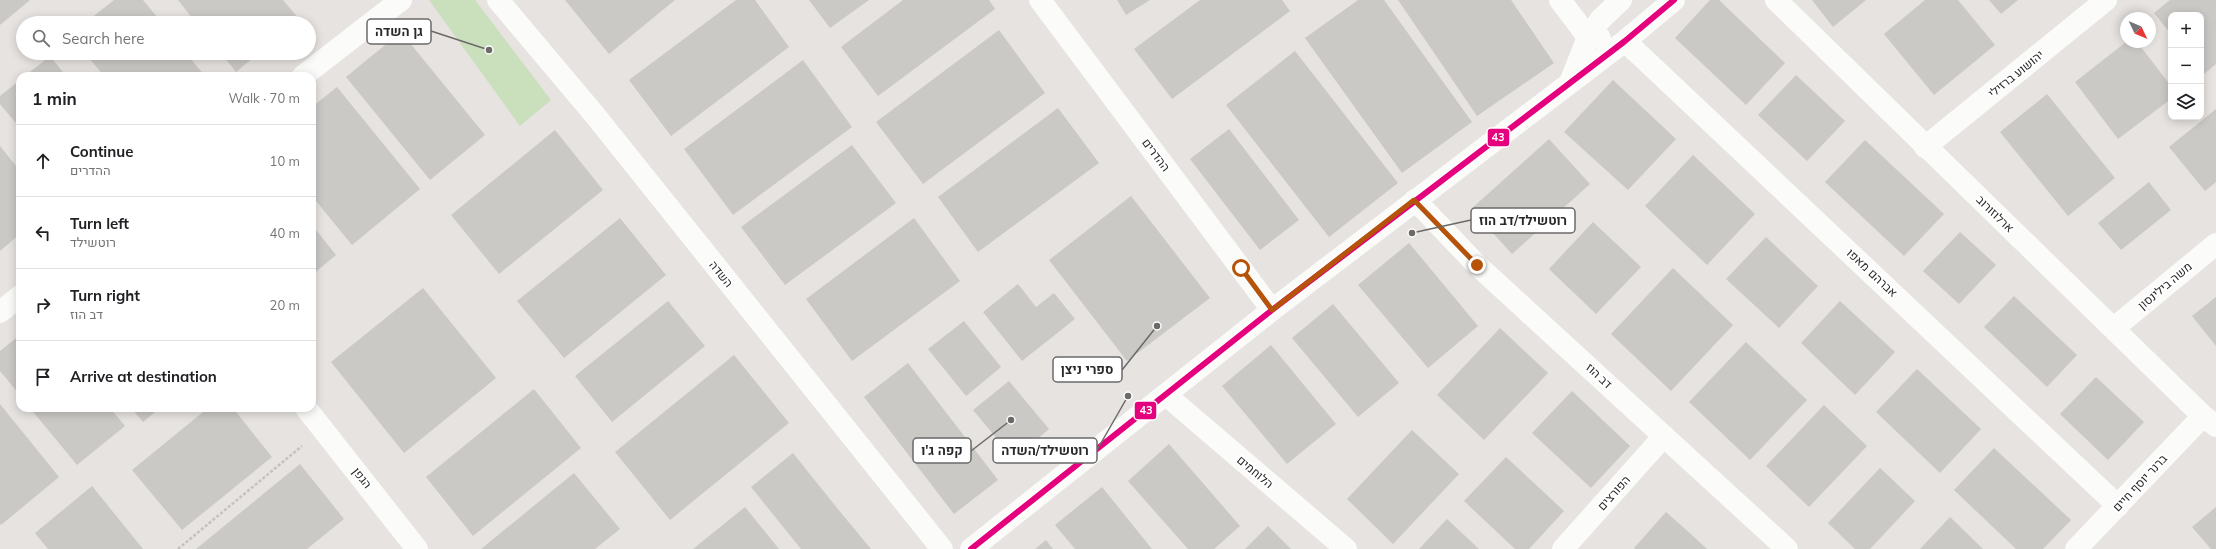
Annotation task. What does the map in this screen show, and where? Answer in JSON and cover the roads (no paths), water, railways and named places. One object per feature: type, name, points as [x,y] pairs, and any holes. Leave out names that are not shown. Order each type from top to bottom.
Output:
[{"type":"street","points":[[308,72],[401,0]]},
{"type":"street","name":"השדה","points":[[498,0],[594,114],[942,549]]},
{"type":"street","name":"ההדרים","points":[[1040,0],[1272,310]]},
{"type":"street","points":[[1560,0],[1588,37],[1625,41]]},
{"type":"street","points":[[971,549],[1272,310],[1571,80],[1625,41],[1674,0]]},
{"type":"street","name":"ארלוזורוב","points":[[1776,0],[1925,147],[2210,421]]},
{"type":"street","name":"יהושוע ברזילי","points":[[1925,147],[2106,0]]},
{"type":"street","points":[[1571,80],[1588,37],[1616,1]]},
{"type":"street","points":[[1616,1],[1625,41]]},
{"type":"street","name":"אברהם מאפו","points":[[1625,41],[2118,506]]},
{"type":"street","name":"דב הוז","points":[[1414,200],[1477,265],[1787,549]]},
{"type":"street","name":"משה בילינסון","points":[[2114,328],[2216,244]]},
{"type":"street","points":[[0,312],[16,299]]},
{"type":"street","name":"הלוחמים","points":[[1166,395],[1346,549]]},
{"type":"street","name":"הגפן","points":[[309,412],[417,549]]},
{"type":"street","name":"ברנר יוסף חיים","points":[[2076,549],[2118,506],[2210,421]]},
{"type":"street","name":"הפורצים","points":[[1563,549],[1664,436]]},
{"type":"place","name":"גן השדה","points":[[489,50]]},
{"type":"place","name":"רוטשילד/דב הוז","points":[[1412,233]]},
{"type":"place","name":"ספרי ניצן","points":[[1157,326]]},
{"type":"place","name":"רוטשילד/השדה","points":[[1128,396]]},
{"type":"place","name":"קפה ג'ו","points":[[1011,420]]}]
